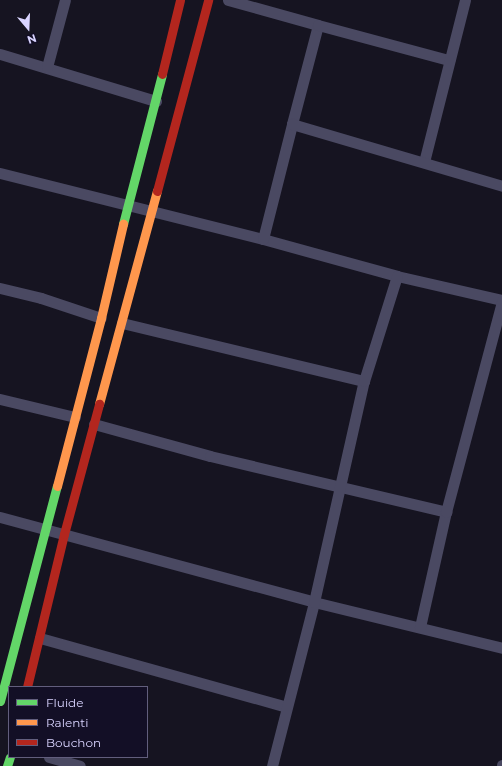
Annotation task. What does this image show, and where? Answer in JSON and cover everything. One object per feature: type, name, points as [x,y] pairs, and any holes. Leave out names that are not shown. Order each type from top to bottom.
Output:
[{"type":"main road","points":[[0,701],[101,318],[127,206],[156,101],[180,0]]},
{"type":"main road","points":[[27,686],[64,534],[208,0]]},
{"type":"street","points":[[47,67],[65,0]]},
{"type":"street","points":[[228,0],[450,60]]},
{"type":"street","points":[[424,162],[465,0]]},
{"type":"street","points":[[263,240],[318,25]]},
{"type":"street","points":[[0,54],[156,101]]},
{"type":"street","points":[[292,124],[502,186]]},
{"type":"street","points":[[0,173],[397,276],[502,300],[446,512],[420,627]]},
{"type":"street","points":[[272,766],[314,602],[364,381],[397,276]]},
{"type":"street","points":[[0,288],[41,298],[101,318]]},
{"type":"street","points":[[122,323],[364,381]]},
{"type":"street","points":[[0,399],[75,417]]},
{"type":"street","points":[[94,424],[210,456],[446,512]]},
{"type":"street","points":[[0,517],[46,528],[314,602],[502,648]]},
{"type":"street","points":[[40,638],[287,707]]},
{"type":"street","points":[[52,758],[80,766]]},
{"type":"traffic: fast","points":[[123,224],[162,74]]},
{"type":"traffic: fast","points":[[0,701],[57,486]]},
{"type":"traffic: fast","points":[[7,766],[10,758]]},
{"type":"traffic: slow","points":[[99,404],[157,191]]},
{"type":"traffic: slow","points":[[57,486],[101,318],[123,224]]},
{"type":"traffic: jam","points":[[162,74],[180,0]]},
{"type":"traffic: jam","points":[[157,191],[208,0]]},
{"type":"traffic: jam","points":[[27,686],[64,534],[99,404]]}]
